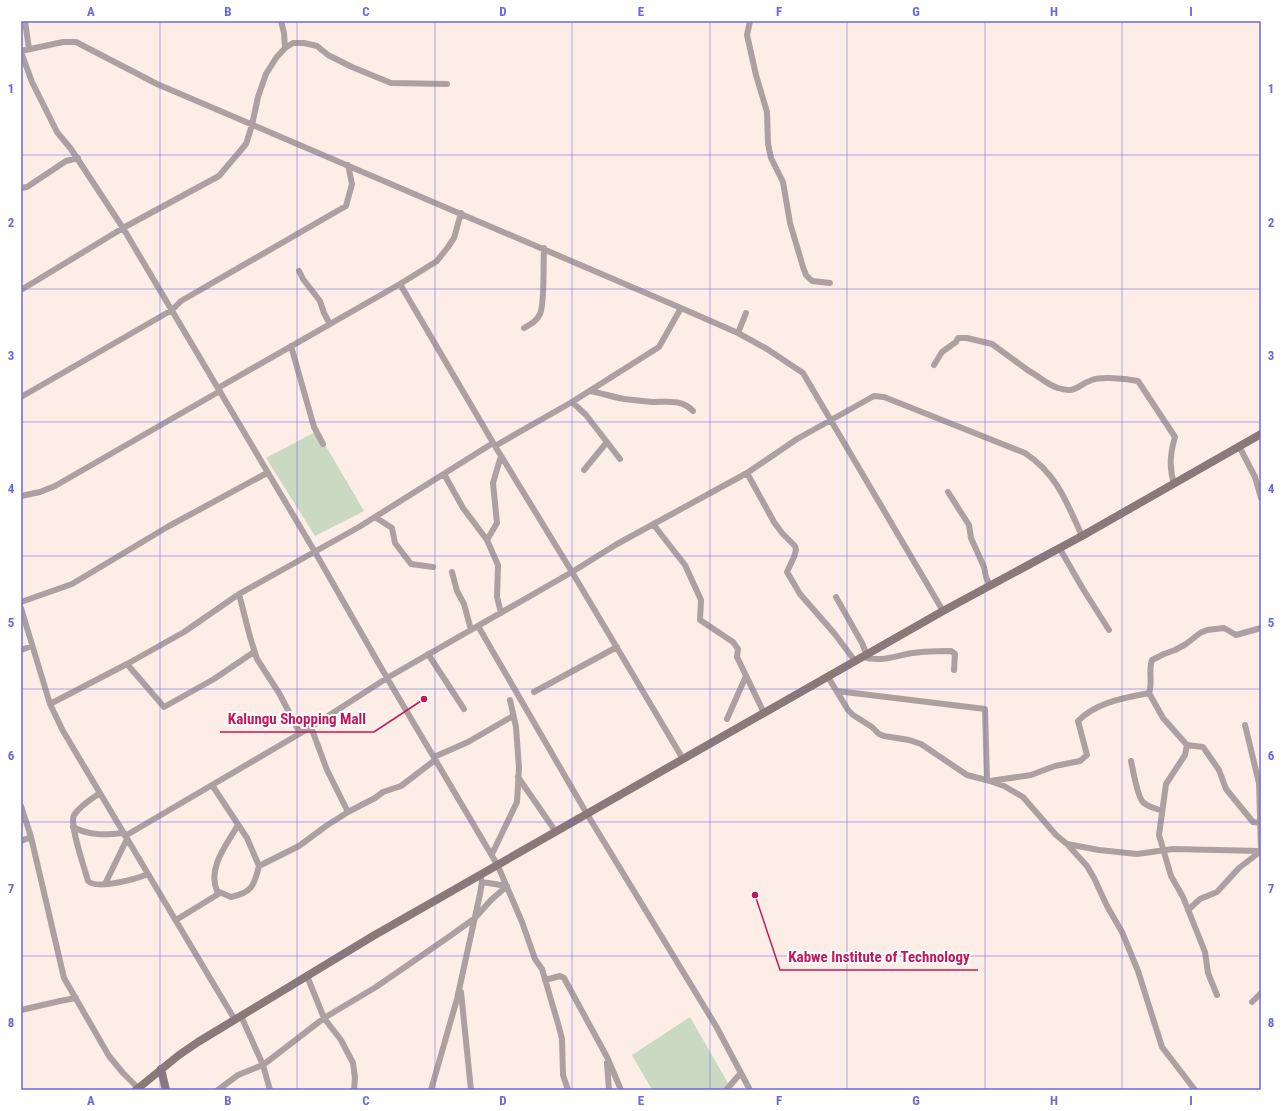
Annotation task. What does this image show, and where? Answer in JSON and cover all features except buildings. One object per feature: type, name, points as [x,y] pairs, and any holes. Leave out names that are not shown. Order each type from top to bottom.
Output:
[{"type":"street","points":[[25,21],[29,49]]},
{"type":"street","points":[[281,21],[284,33],[285,48]]},
{"type":"street","points":[[750,21],[747,36],[756,75],[767,112],[768,144],[772,158],[783,182],[790,223],[803,267],[806,275],[812,281],[830,283]]},
{"type":"street","points":[[568,1090],[563,1076],[562,1039],[542,968],[535,959],[522,922],[492,854],[434,758],[315,552],[123,228],[78,158],[57,132],[32,82],[21,52],[63,42],[76,42],[157,84],[544,248],[738,333],[803,373],[943,611]]},
{"type":"street","points":[[21,290],[123,228],[219,176],[246,144],[258,97],[266,74],[276,58],[285,48],[293,43],[304,43],[317,46],[328,55],[352,67],[392,83],[446,84]]},
{"type":"street","points":[[21,188],[27,187],[66,161],[78,158]]},
{"type":"street","points":[[21,397],[172,310],[181,301],[346,206],[352,184],[348,165]]},
{"type":"street","points":[[21,496],[40,492],[55,486],[437,261],[454,238],[461,213]]},
{"type":"street","points":[[524,328],[535,321],[541,312],[544,248]]},
{"type":"street","points":[[299,271],[303,279],[320,301],[330,324]]},
{"type":"street","points":[[400,284],[501,456],[683,759]]},
{"type":"street","points":[[50,704],[127,664],[184,632],[239,594],[375,517],[494,444],[590,391],[659,347],[681,308]]},
{"type":"street","points":[[738,333],[746,313]]},
{"type":"street","points":[[934,365],[942,352],[956,342],[958,338],[968,338],[992,344],[1029,371],[1036,374],[1040,379],[1057,388],[1074,390],[1093,379],[1123,379],[1138,381],[1175,437],[1170,467],[1174,484]]},
{"type":"street","points":[[291,346],[314,428],[323,444]]},
{"type":"street","points":[[590,391],[622,398],[654,402],[667,401],[685,404],[694,410]]},
{"type":"street","points":[[74,827],[82,832],[92,834],[125,836],[310,727],[387,678],[572,572],[617,544],[747,473],[798,439],[874,396],[884,397],[1025,453],[1044,467],[1063,494],[1082,536]]},
{"type":"street","points":[[572,402],[586,415],[620,459]]},
{"type":"street","points":[[21,806],[31,837],[62,971],[67,984],[109,1056],[137,1089],[160,1069],[198,1042],[373,936],[481,879],[498,866],[683,759],[943,611],[1082,536],[1261,434]]},
{"type":"street","points":[[584,470],[606,442]]},
{"type":"street","points":[[1239,446],[1255,477],[1261,498]]},
{"type":"street","points":[[487,540],[497,523],[493,483],[501,456]]},
{"type":"street","points":[[21,602],[72,584],[169,526],[267,473]]},
{"type":"street","points":[[747,473],[774,522],[782,533],[795,546],[796,550],[794,557],[787,572],[800,594],[834,633],[855,662]]},
{"type":"street","points":[[444,474],[463,508],[487,540],[498,565],[497,597],[501,613]]},
{"type":"street","points":[[948,492],[969,525],[972,538],[990,586]]},
{"type":"street","points":[[375,517],[392,528],[395,543],[411,564],[432,567]]},
{"type":"street","points":[[653,524],[685,565],[701,600],[700,620],[733,642],[738,649],[737,657],[764,713]]},
{"type":"street","points":[[1060,548],[1083,589],[1109,630]]},
{"type":"street","points":[[452,572],[457,591],[464,604],[471,630]]},
{"type":"street","points":[[239,594],[256,659],[279,693],[300,733]]},
{"type":"street","points":[[836,597],[862,643],[865,656],[871,660],[920,652],[951,651],[955,654],[954,670]]},
{"type":"street","points":[[21,608],[50,704],[63,731],[176,920],[238,1018],[263,1065],[270,1090]]},
{"type":"street","points":[[478,626],[587,814],[716,1026],[740,1074],[750,1090]]},
{"type":"street","points":[[1260,823],[1253,822],[1234,800],[1226,789],[1219,770],[1203,747],[1188,744],[1164,718],[1150,693],[1150,664],[1152,660],[1186,644],[1200,633],[1207,630],[1224,628],[1236,635],[1261,628]]},
{"type":"street","points":[[21,650],[32,646]]},
{"type":"street","points":[[534,692],[616,647]]},
{"type":"street","points":[[127,664],[164,707],[214,679],[254,652]]},
{"type":"street","points":[[428,654],[464,709]]},
{"type":"street","points":[[727,719],[746,676]]},
{"type":"street","points":[[828,677],[848,710],[872,727],[879,734],[909,740],[920,744],[931,750],[950,765],[968,775],[1004,786],[1023,797],[1056,835],[1067,844],[1087,866],[1122,932],[1138,971],[1162,1047],[1196,1090]]},
{"type":"street","points":[[837,691],[985,709],[988,780]]},
{"type":"street","points":[[988,780],[1031,775],[1055,766],[1080,761],[1086,755],[1078,721],[1084,714],[1109,702],[1150,693]]},
{"type":"street","points":[[492,854],[517,802],[518,776],[516,727],[510,700]]},
{"type":"street","points":[[259,866],[299,846],[326,826],[383,792],[401,786],[434,758],[468,742],[514,716]]},
{"type":"street","points":[[1245,725],[1258,783],[1261,851]]},
{"type":"street","points":[[310,727],[326,770],[348,812]]},
{"type":"street","points":[[1188,744],[1185,755],[1166,784],[1159,835],[1171,876],[1188,910],[1205,952],[1208,973],[1218,995]]},
{"type":"street","points":[[1131,761],[1136,784],[1142,801],[1149,806],[1162,811]]},
{"type":"street","points":[[518,776],[556,832]]},
{"type":"street","points":[[212,785],[247,838],[259,866],[254,885],[244,893],[231,897],[216,891],[214,885],[215,869],[238,825]]},
{"type":"street","points":[[100,793],[87,802],[76,813],[73,821],[88,881],[93,884],[105,884],[133,880],[148,874]]},
{"type":"street","points":[[105,884],[125,836]]},
{"type":"street","points":[[21,841],[31,837]]},
{"type":"street","points":[[1067,844],[1099,850],[1137,854],[1173,849],[1261,851]]},
{"type":"street","points":[[1188,910],[1200,899],[1217,892],[1239,868],[1261,851]]},
{"type":"street","points":[[481,879],[507,886]]},
{"type":"street","points":[[431,1090],[449,1032],[461,985],[481,879]]},
{"type":"street","points":[[218,1090],[238,1075],[263,1065],[324,1018],[404,969],[474,918],[507,886]]},
{"type":"street","points":[[176,920],[220,893]]},
{"type":"street","points":[[307,976],[324,1018],[341,1040],[354,1063],[356,1078],[354,1090]]},
{"type":"street","points":[[545,980],[560,976],[564,978],[607,1057],[621,1090]]},
{"type":"street","points":[[461,985],[471,1090]]},
{"type":"street","points":[[1252,1002],[1261,994]]},
{"type":"street","points":[[21,1010],[60,1000],[76,998]]},
{"type":"street","points":[[607,1057],[609,1090]]},
{"type":"street","points":[[160,1069],[166,1090]]},
{"type":"street","points":[[726,1090],[740,1074]]},
{"type":"green space","points":[[317,431],[364,511],[315,536],[266,458]]},
{"type":"green space","points":[[690,1017],[732,1090],[652,1090],[632,1055]]},
{"type":"place","name":"Kalungu Shopping Mall","points":[[424,699]]},
{"type":"place","name":"Kabwe Institute of Technology","points":[[755,895]]}]
